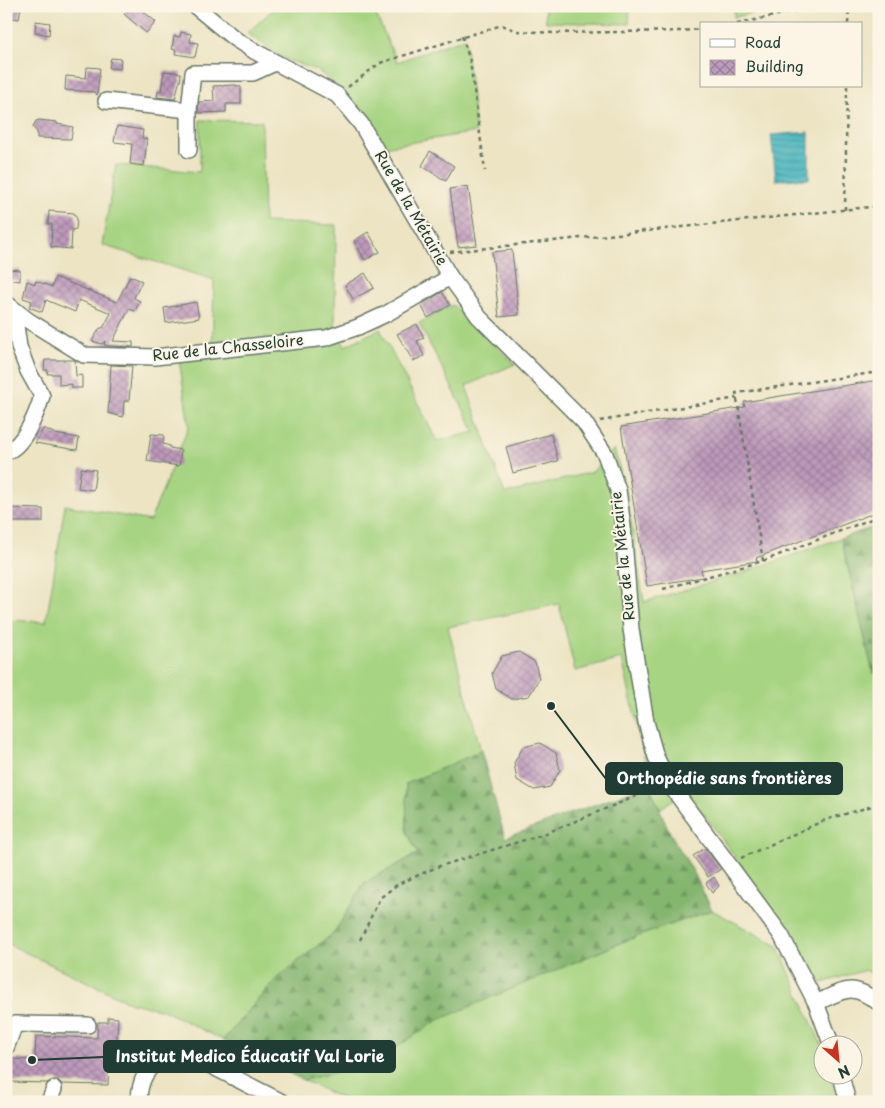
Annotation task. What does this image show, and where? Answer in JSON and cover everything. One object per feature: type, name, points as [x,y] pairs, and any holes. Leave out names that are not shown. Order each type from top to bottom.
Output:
[{"type":"street","name":"Rue de la Métairie","points":[[195,6],[235,39],[275,63],[338,95],[361,124],[450,277],[479,317],[584,422],[605,454],[618,490],[623,527],[630,629],[646,722],[656,757],[667,778],[781,935],[816,1003],[828,1036]]},
{"type":"street","points":[[189,150],[189,110],[193,73],[253,73],[275,63]]},
{"type":"street","points":[[106,101],[189,110]]},
{"type":"street","name":"Rue de la Chasseloire","points":[[10,307],[84,355],[155,357],[326,338],[358,327],[386,314],[450,277]]},
{"type":"street","points":[[6,452],[18,446],[38,410],[42,396],[28,371],[19,347],[10,307]]},
{"type":"street","points":[[816,1003],[841,992],[854,989],[864,992],[879,1003]]},
{"type":"street","points":[[6,1048],[15,1024],[88,1025]]},
{"type":"street","points":[[139,1102],[139,1093],[144,1077],[151,1067],[160,1059],[181,1054],[192,1056],[282,1102]]},
{"type":"street","points":[[844,1086],[848,1102]]},
{"type":"path","points":[[746,22],[818,6]]},
{"type":"path","points":[[848,22],[849,6]]},
{"type":"path","points":[[338,95],[380,62],[502,25],[518,32],[555,33],[682,31],[700,28]]},
{"type":"path","points":[[462,36],[470,60],[484,171]]},
{"type":"path","points":[[845,210],[847,88]]},
{"type":"path","points":[[437,253],[879,206]]},
{"type":"path","points":[[763,560],[736,393],[879,372]]},
{"type":"path","points":[[588,429],[600,420],[737,398]]},
{"type":"path","points":[[663,589],[763,560],[879,516]]},
{"type":"path","points":[[360,940],[380,898],[398,884],[438,867],[544,834],[639,795],[667,778]]},
{"type":"path","points":[[728,864],[825,820],[879,804]]},
{"type":"green space","points":[[277,6],[372,6],[397,62],[465,38],[476,132],[383,147],[342,90],[318,71],[283,58],[247,33]]},
{"type":"green space","points":[[545,6],[630,6],[629,24],[546,22]]},
{"type":"green space","points":[[734,6],[789,6],[734,17]]},
{"type":"green space","points":[[200,120],[262,121],[264,222],[336,225],[335,328],[345,346],[380,329],[437,441],[475,432],[419,323],[453,305],[515,364],[466,386],[505,494],[592,472],[614,449],[626,490],[644,602],[742,573],[841,538],[873,673],[879,672],[879,979],[866,970],[818,984],[795,940],[686,790],[660,809],[650,787],[642,787],[648,774],[622,659],[575,671],[559,604],[448,627],[481,751],[406,784],[407,832],[418,853],[364,883],[335,932],[277,978],[223,1040],[163,1010],[131,1003],[6,943],[6,620],[46,622],[65,505],[150,521],[189,426],[179,359],[212,355],[214,280],[102,245],[116,165],[200,172]]},
{"type":"green space","points":[[879,525],[879,672],[873,673],[841,538]]},
{"type":"green space","points":[[481,751],[505,838],[642,787],[650,787],[670,833],[693,871],[712,910],[625,941],[438,1020],[369,1065],[303,1080],[223,1040],[277,978],[335,932],[364,883],[418,854],[407,832],[406,784]]},
{"type":"green space","points":[[712,910],[778,946],[818,1036],[812,1036],[812,1086],[833,1086],[837,1102],[349,1102],[303,1080],[369,1065],[438,1020],[625,941]]},
{"type":"water","points":[[809,132],[809,179],[776,180],[771,135]]},
{"type":"building","points":[[6,6],[21,6],[19,19],[6,17]]},
{"type":"building","points":[[132,6],[137,6],[156,22],[146,33],[124,14]]},
{"type":"building","points":[[36,21],[50,23],[49,35],[35,32]]},
{"type":"building","points":[[181,32],[191,34],[190,42],[198,43],[195,57],[175,54],[176,50],[172,49],[174,36],[180,37]]},
{"type":"building","points":[[111,58],[121,59],[120,69],[109,68]]},
{"type":"building","points":[[87,67],[100,68],[97,95],[94,92],[65,90],[66,76],[86,78]]},
{"type":"building","points":[[164,71],[181,73],[175,99],[157,97],[158,91],[161,91]]},
{"type":"building","points":[[235,85],[241,87],[241,104],[226,104],[226,112],[198,113],[199,102],[214,101],[213,86]]},
{"type":"building","points":[[36,121],[57,122],[57,124],[73,127],[71,139],[37,138],[37,132],[33,127]]},
{"type":"building","points":[[117,126],[143,130],[142,138],[147,139],[144,166],[130,164],[132,144],[114,142]]},
{"type":"building","points":[[430,151],[454,166],[446,181],[422,166]]},
{"type":"building","points":[[468,186],[477,245],[458,247],[450,189]]},
{"type":"building","points":[[49,211],[74,213],[77,219],[76,229],[72,230],[71,249],[51,247],[52,224],[48,224]]},
{"type":"building","points":[[368,232],[380,252],[365,260],[354,241]]},
{"type":"building","points":[[512,250],[519,315],[499,317],[492,252]]},
{"type":"building","points":[[6,269],[20,270],[20,281],[6,279]]},
{"type":"building","points":[[365,273],[374,288],[353,299],[345,285]]},
{"type":"building","points":[[130,276],[142,281],[134,298],[140,301],[135,311],[129,309],[113,341],[133,342],[133,347],[110,346],[104,345],[105,341],[102,344],[92,341],[100,328],[103,328],[111,313],[79,300],[75,312],[46,300],[42,312],[29,307],[32,301],[23,298],[27,281],[35,284],[36,281],[52,287],[55,277],[117,302]]},
{"type":"building","points":[[442,292],[450,305],[428,318],[421,305]]},
{"type":"building","points":[[196,302],[199,318],[166,323],[164,308]]},
{"type":"building","points":[[417,324],[424,338],[417,341],[424,356],[413,361],[397,334]]},
{"type":"building","points":[[45,360],[75,360],[76,376],[82,375],[82,388],[72,388],[72,384],[59,385],[59,374],[47,374],[48,370],[44,370]]},
{"type":"building","points":[[111,365],[132,366],[129,401],[124,401],[123,417],[108,413]]},
{"type":"building","points":[[879,380],[879,511],[756,558],[757,561],[701,570],[703,577],[647,586],[621,427],[745,407],[744,402]]},
{"type":"building","points":[[44,428],[55,434],[79,438],[77,450],[35,443]]},
{"type":"building","points":[[151,434],[164,435],[163,444],[170,446],[170,448],[181,450],[179,466],[147,461]]},
{"type":"building","points":[[551,434],[558,461],[513,473],[506,447]]},
{"type":"building","points":[[81,468],[96,470],[93,490],[78,488]]},
{"type":"building","points":[[6,508],[43,509],[43,522],[6,522]]},
{"type":"building","points":[[519,652],[535,662],[539,679],[529,696],[512,699],[496,689],[492,673],[502,656]]},
{"type":"building","points":[[540,743],[556,753],[560,770],[550,787],[534,790],[517,780],[514,763],[523,747]]},
{"type":"building","points":[[705,848],[721,869],[708,877],[693,856]]},
{"type":"building","points":[[714,877],[719,886],[712,893],[706,883]]},
{"type":"building","points":[[108,1017],[118,1018],[116,1056],[109,1056],[108,1085],[62,1084],[58,1080],[47,1083],[11,1082],[12,1059],[35,1060],[36,1036],[97,1038],[98,1022],[108,1022]]},
{"type":"place","name":"Orthopédie sans frontières","points":[[551,706]]},
{"type":"place","name":"Institut Medico Éducatif Val Lorie","points":[[32,1060]]}]
